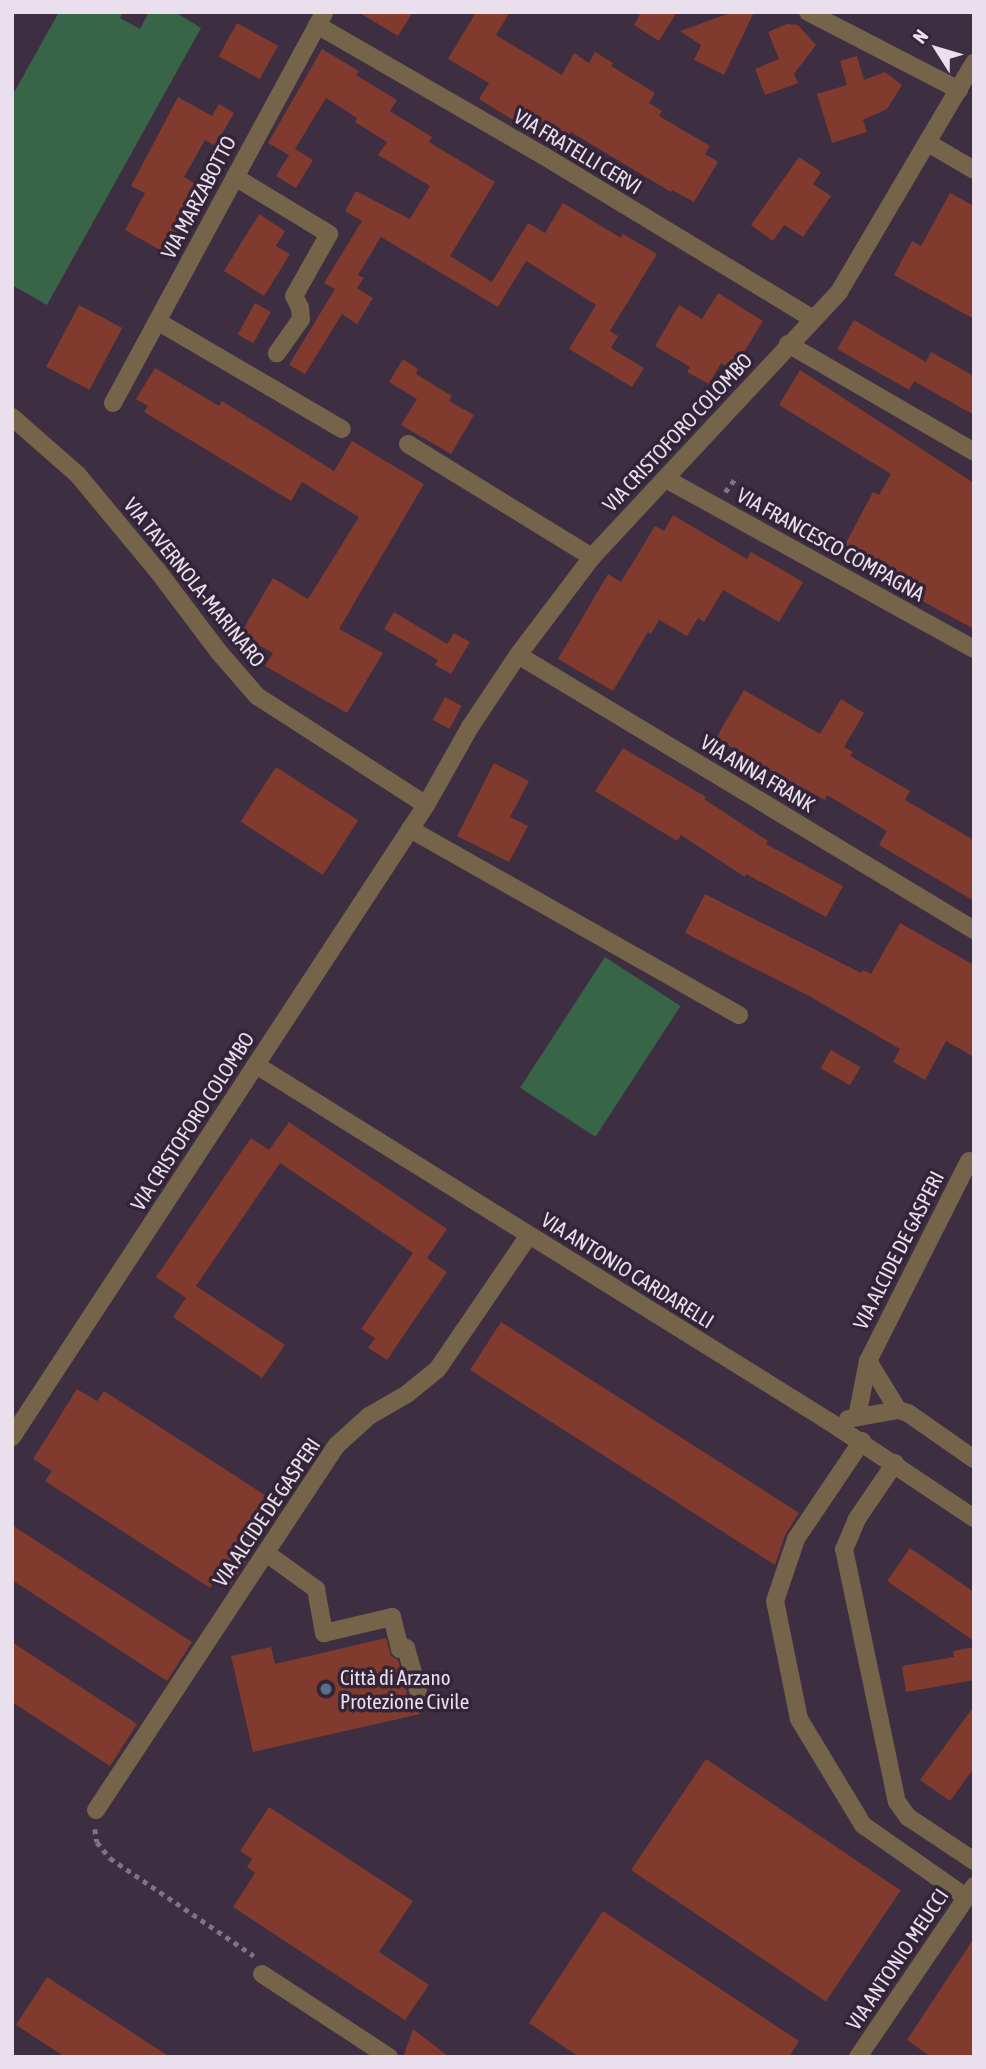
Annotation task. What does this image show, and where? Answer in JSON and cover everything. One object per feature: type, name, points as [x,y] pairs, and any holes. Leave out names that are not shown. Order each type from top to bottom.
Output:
[{"type":"street","points":[[808,12],[959,90]]},
{"type":"street","name":"VIA MARZABOTTO","points":[[113,403],[321,18]]},
{"type":"street","name":"VIA FRATELLI CERVI","points":[[321,18],[813,319]]},
{"type":"street","name":"VIA CRISTOFORO COLOMBO","points":[[12,1437],[410,830],[470,727],[519,655],[592,557],[839,292],[974,64]]},
{"type":"street","points":[[928,143],[974,170]]},
{"type":"street","points":[[235,177],[329,234],[294,296],[300,308],[301,319],[277,354]]},
{"type":"street","points":[[157,321],[342,429]]},
{"type":"street","points":[[788,344],[974,452]]},
{"type":"street","name":"VIA TAVERNOLA-MARINARO","points":[[12,417],[78,475],[157,569],[218,651],[257,696],[426,805]]},
{"type":"street","points":[[408,444],[592,557]]},
{"type":"street","name":"VIA FRANCESCO COMPAGNA","points":[[666,479],[974,649]]},
{"type":"street","name":"VIA ANNA FRANK","points":[[519,655],[974,930]]},
{"type":"street","points":[[410,830],[739,1015]]},
{"type":"street","name":"VIA ANTONIO CARDARELLI","points":[[256,1065],[862,1441],[974,1518]]},
{"type":"street","name":"VIA ALCIDE DE GASPERI","points":[[856,1417],[868,1361],[968,1160]]},
{"type":"street","name":"VIA ALCIDE DE GASPERI","points":[[96,1810],[337,1445],[369,1416],[407,1394],[437,1370],[529,1235]]},
{"type":"street","name":"VIA ALCIDE DE GASPERI","points":[[868,1361],[898,1410]]},
{"type":"street","points":[[830,1422],[898,1410],[922,1420],[974,1459]]},
{"type":"street","points":[[862,1441],[796,1539],[775,1601],[799,1718],[863,1825],[970,1892]]},
{"type":"street","points":[[895,1463],[857,1519],[844,1549],[897,1802],[908,1817],[974,1861]]},
{"type":"street","points":[[266,1553],[316,1589],[324,1633],[392,1617],[400,1649],[406,1648],[418,1690]]},
{"type":"street","name":"VIA ANTONIO MEUCCI","points":[[858,2057],[970,1892]]},
{"type":"street","points":[[262,1974],[389,2057]]},
{"type":"path","points":[[96,1810],[97,1842],[103,1852],[255,1957],[262,1974]]},
{"type":"green space","points":[[59,12],[123,12],[120,18],[140,29],[149,12],[175,12],[201,28],[47,305],[12,285],[12,96]]},
{"type":"green space","points":[[605,957],[680,1006],[596,1137],[520,1088]]},
{"type":"building","points":[[358,12],[413,12],[398,36]]},
{"type":"building","points":[[476,12],[510,12],[496,35],[562,75],[574,53],[589,63],[595,52],[613,63],[611,66],[655,93],[649,103],[662,111],[659,116],[710,146],[705,154],[718,162],[694,202],[672,190],[671,192],[571,132],[564,142],[524,118],[520,124],[479,99],[489,83],[448,59]]},
{"type":"building","points":[[641,12],[677,12],[659,41],[634,25]]},
{"type":"building","points":[[733,12],[754,12],[724,75],[694,60],[701,45],[680,31]]},
{"type":"building","points":[[237,23],[278,46],[260,79],[219,56]]},
{"type":"building","points":[[787,24],[798,25],[816,45],[794,74],[798,83],[765,95],[755,69],[779,59],[768,32]]},
{"type":"building","points":[[322,49],[359,71],[356,75],[397,100],[390,111],[432,137],[429,142],[495,182],[450,256],[492,282],[528,223],[545,233],[563,203],[621,238],[623,234],[657,254],[610,331],[618,336],[611,348],[644,368],[632,387],[569,349],[596,305],[526,261],[498,307],[381,237],[358,275],[364,278],[357,288],[373,298],[357,324],[342,314],[305,374],[289,365],[335,289],[324,283],[362,221],[345,211],[356,191],[410,219],[430,186],[378,155],[387,142],[355,122],[357,118],[326,98],[295,149],[313,160],[296,188],[276,176],[289,155],[268,143]]},
{"type":"building","points":[[857,56],[864,80],[885,72],[902,85],[887,109],[863,120],[867,132],[832,143],[817,94],[847,85],[840,61]]},
{"type":"building","points":[[178,97],[212,116],[219,104],[234,113],[215,146],[205,140],[184,177],[204,189],[167,254],[125,230],[145,193],[131,186]]},
{"type":"building","points":[[799,157],[821,172],[813,184],[831,196],[803,237],[784,225],[773,241],[751,225]]},
{"type":"building","points":[[950,193],[974,206],[974,319],[894,275],[912,241],[921,246]]},
{"type":"building","points":[[259,214],[285,231],[276,246],[290,254],[264,296],[224,271]]},
{"type":"building","points":[[718,293],[763,321],[733,370],[721,363],[709,384],[687,372],[690,367],[655,346],[679,305],[702,319]]},
{"type":"building","points":[[255,303],[271,312],[253,343],[238,334]]},
{"type":"building","points":[[79,305],[122,328],[89,390],[46,367]]},
{"type":"building","points":[[854,320],[926,362],[931,352],[974,376],[974,415],[914,381],[909,390],[837,349]]},
{"type":"building","points":[[403,359],[418,369],[416,374],[452,396],[449,401],[474,415],[451,454],[401,425],[417,399],[389,382]]},
{"type":"building","points":[[155,368],[219,406],[222,401],[334,471],[352,441],[424,484],[339,629],[383,653],[347,713],[265,666],[273,653],[240,635],[273,578],[308,599],[359,517],[302,482],[291,501],[144,412],[148,406],[136,399]]},
{"type":"building","points":[[800,370],[974,483],[974,629],[839,556],[873,492],[879,495],[891,474],[779,405]]},
{"type":"building","points":[[673,515],[747,559],[751,552],[803,582],[779,622],[723,590],[704,622],[698,618],[687,636],[659,620],[651,634],[648,632],[613,691],[558,659],[608,574],[621,582],[655,526],[664,531]]},
{"type":"building","points":[[394,612],[447,644],[454,633],[470,642],[451,674],[435,665],[438,660],[384,629]]},
{"type":"building","points":[[744,690],[820,734],[841,699],[864,713],[844,747],[853,752],[850,756],[910,791],[905,800],[974,840],[974,901],[879,845],[887,831],[827,795],[825,800],[716,738]]},
{"type":"building","points":[[445,697],[462,706],[450,729],[433,720]]},
{"type":"building","points":[[623,748],[706,797],[704,799],[768,841],[766,844],[843,886],[826,917],[746,874],[745,877],[681,835],[677,841],[595,791]]},
{"type":"building","points":[[494,763],[529,781],[510,817],[528,826],[509,862],[457,836]]},
{"type":"building","points":[[276,767],[358,820],[323,875],[241,822]]},
{"type":"building","points":[[705,894],[861,973],[863,970],[871,974],[900,923],[974,965],[974,1057],[946,1041],[925,1080],[893,1062],[900,1049],[809,996],[685,933]]},
{"type":"building","points":[[831,1050],[860,1067],[850,1085],[820,1068]]},
{"type":"building","points":[[289,1122],[447,1229],[427,1258],[447,1272],[387,1360],[368,1348],[375,1338],[361,1329],[413,1253],[280,1163],[196,1286],[285,1345],[262,1378],[173,1317],[186,1298],[156,1277],[251,1138],[269,1150]]},
{"type":"building","points":[[501,1322],[799,1513],[785,1535],[775,1565],[470,1370]]},
{"type":"building","points":[[77,1389],[97,1401],[104,1391],[268,1497],[261,1507],[276,1516],[230,1586],[217,1577],[210,1588],[45,1481],[52,1471],[33,1459]]},
{"type":"building","points":[[12,1525],[192,1642],[167,1681],[12,1580]]},
{"type":"building","points":[[910,1548],[974,1592],[974,1641],[887,1581]]},
{"type":"building","name":"Città di Arzano Protezione Civile","points":[[386,1638],[391,1656],[398,1660],[407,1694],[417,1701],[420,1714],[253,1752],[231,1656],[271,1647],[275,1664]]},
{"type":"building","points":[[12,1642],[137,1724],[110,1766],[12,1702]]},
{"type":"building","points":[[974,1647],[974,1680],[906,1692],[902,1666],[954,1657],[953,1651]]},
{"type":"building","points":[[974,1706],[974,1768],[950,1801],[920,1780]]},
{"type":"building","points":[[706,1759],[901,1890],[826,2002],[631,1870]]},
{"type":"building","points":[[269,1807],[413,1901],[379,1952],[429,1985],[405,2020],[233,1907],[255,1873],[247,1867],[252,1859],[240,1851]]},
{"type":"building","points":[[603,1911],[799,2041],[789,2057],[579,2057],[529,2023]]},
{"type":"building","points":[[974,1938],[974,2057],[931,2057],[907,2040]]},
{"type":"building","points":[[47,1977],[170,2057],[65,2057],[16,2025]]},
{"type":"building","points":[[413,2029],[449,2057],[403,2057]]},
{"type":"place","name":"Città di Arzano Protezione Civile","points":[[326,1689]]}]
